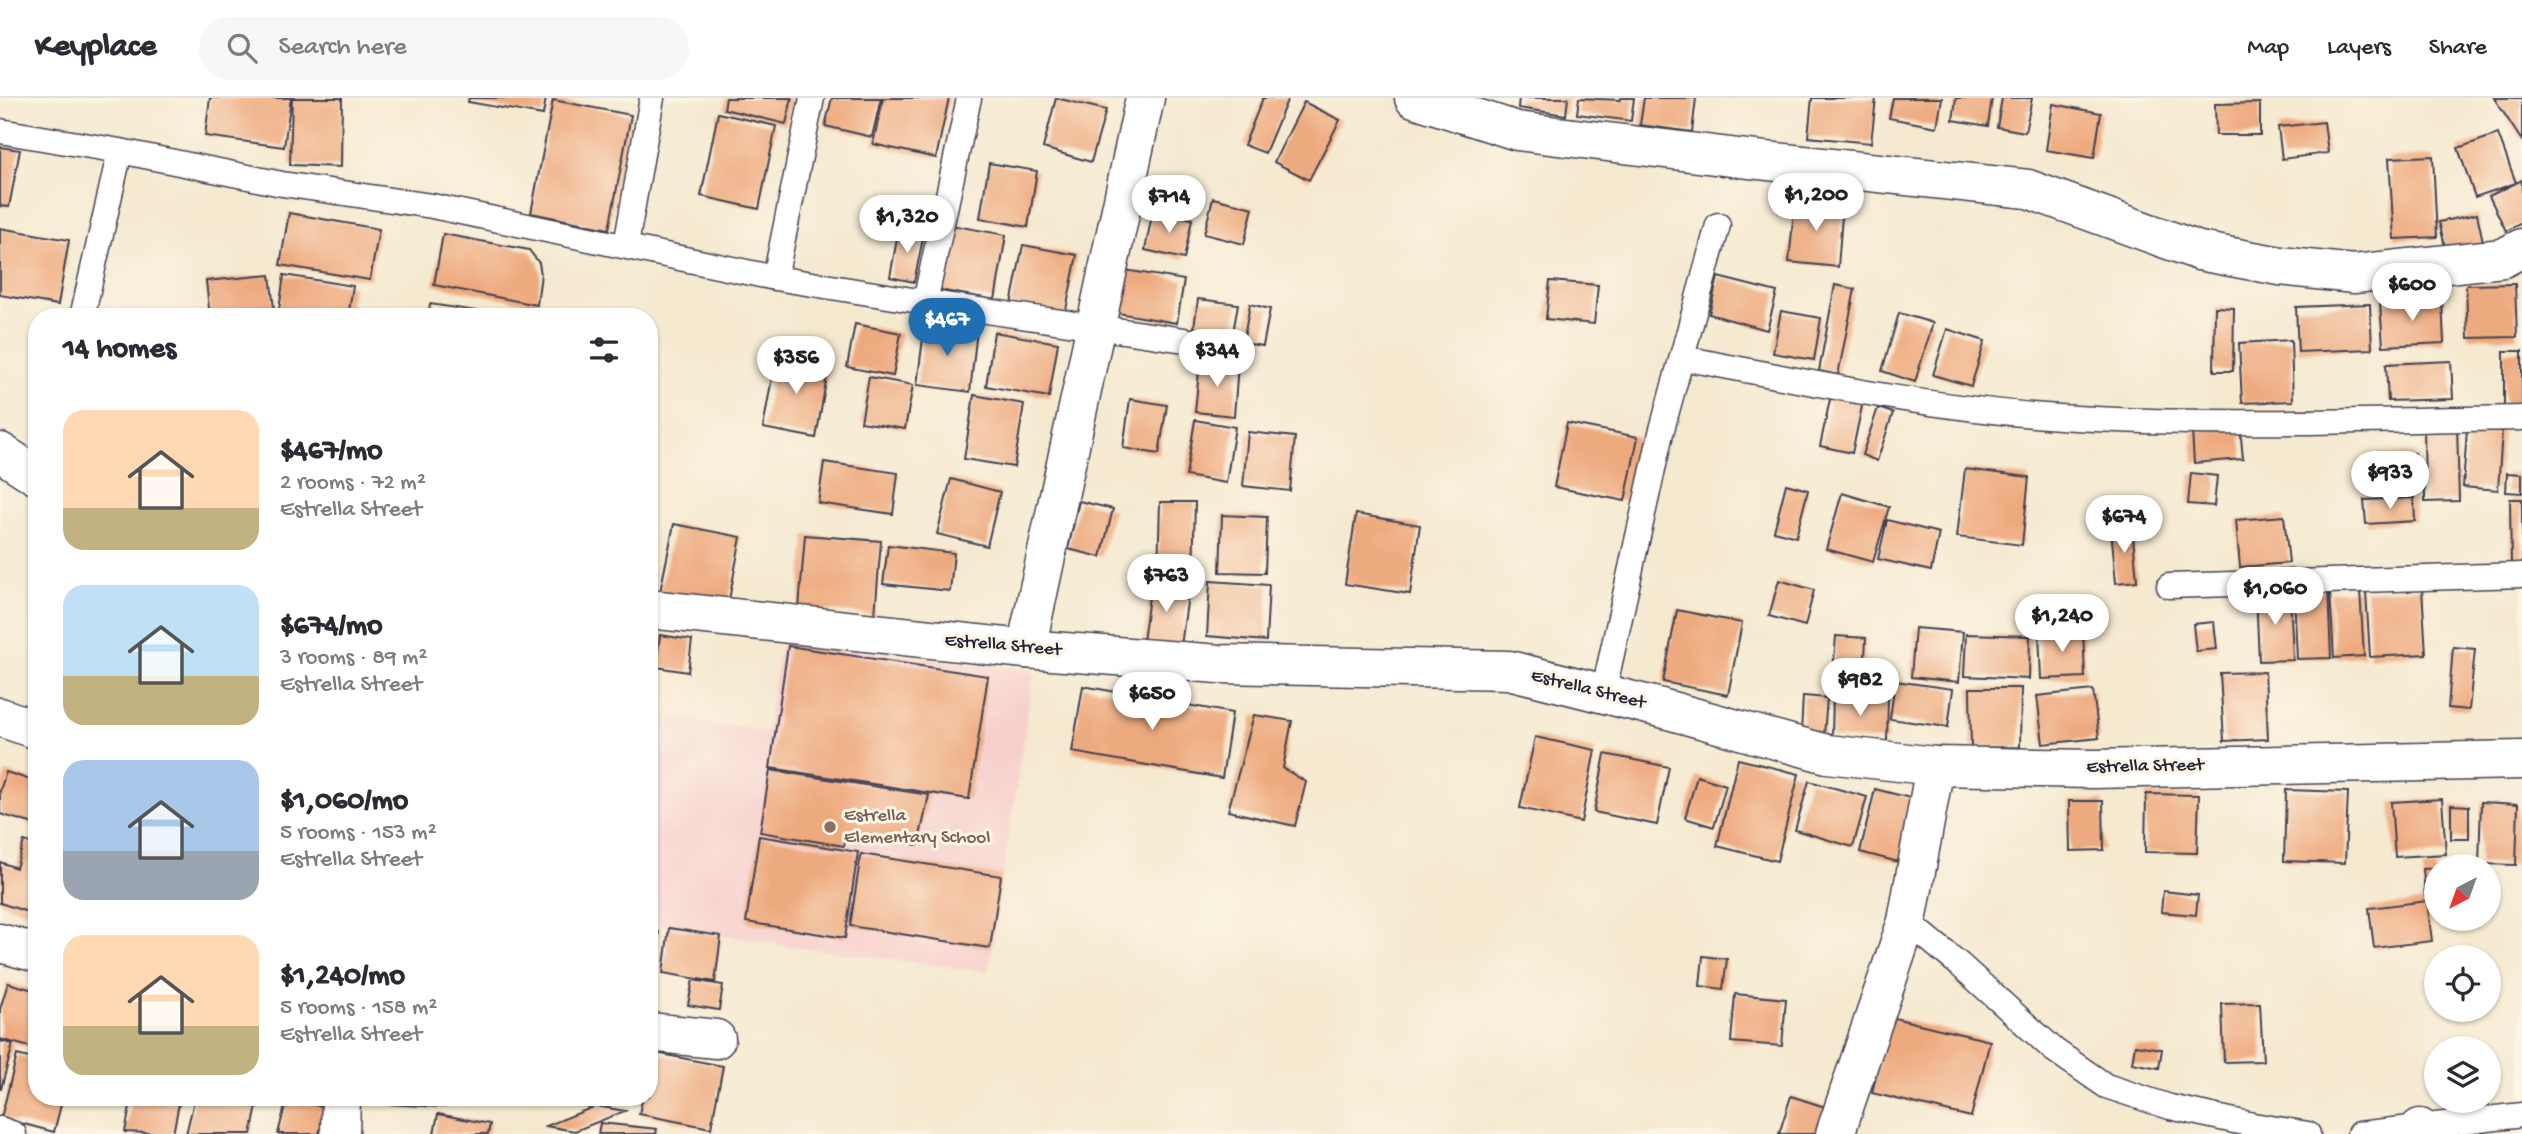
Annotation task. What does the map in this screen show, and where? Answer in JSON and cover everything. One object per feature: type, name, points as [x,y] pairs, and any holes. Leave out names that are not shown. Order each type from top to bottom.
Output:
[{"type":"street","points":[[1026,649],[1145,98]]},
{"type":"street","points":[[1414,98],[1517,131],[2028,189],[2199,251],[2280,266],[2354,274],[2503,258],[2522,248]]},
{"type":"street","points":[[0,452],[28,470]]},
{"type":"street","name":"Estrella Street","points":[[658,610],[1026,649],[1219,664],[1509,670],[1827,754],[1935,766],[2093,769],[2522,760]]},
{"type":"street","points":[[0,718],[28,727]]},
{"type":"street","points":[[1835,1134],[1907,921],[1935,766]]},
{"type":"street","points":[[0,943],[28,951]]},
{"type":"street","points":[[658,1033],[716,1039]]},
{"type":"street","points":[[340,1134],[341,1106]]},
{"type":"lane","points":[[626,245],[652,98]]},
{"type":"lane","points":[[775,278],[812,98]]},
{"type":"lane","points":[[925,302],[969,98]]},
{"type":"lane","points":[[0,131],[120,151],[282,184],[432,206],[775,278],[1198,342]]},
{"type":"lane","points":[[84,308],[120,151]]},
{"type":"lane","points":[[1603,694],[1661,433],[1718,225]]},
{"type":"lane","points":[[1683,358],[1889,397],[2057,417],[2163,422],[2522,418]]},
{"type":"lane","points":[[2169,586],[2522,575]]},
{"type":"lane","points":[[1907,921],[2054,1050],[2106,1086],[2252,1130],[2308,1134]]},
{"type":"lane","points":[[2359,1134],[2420,1131],[2522,1115]]},
{"type":"lane","points":[[0,1129],[14,1134]]},
{"type":"shaded area","name":"Estrella Elementary School","points":[[781,641],[1034,671],[988,972],[788,946],[658,924],[658,714],[766,732]]},
{"type":"building","points":[[210,98],[291,98],[284,147],[205,136]]},
{"type":"building","points":[[292,98],[342,98],[341,167],[290,165]]},
{"type":"building","points":[[469,98],[546,98],[543,115],[468,102]]},
{"type":"building","points":[[726,98],[792,98],[786,124],[724,109]]},
{"type":"building","points":[[832,98],[881,98],[872,137],[825,126]]},
{"type":"building","points":[[883,98],[949,98],[936,158],[873,144]]},
{"type":"building","points":[[1056,98],[1106,110],[1091,162],[1043,148]]},
{"type":"building","points":[[1263,98],[1288,98],[1265,153],[1244,145]]},
{"type":"building","points":[[1519,98],[1568,98],[1566,115],[1518,108]]},
{"type":"building","points":[[1579,98],[1634,98],[1631,121],[1577,114]]},
{"type":"building","points":[[1644,98],[1696,98],[1692,132],[1640,125]]},
{"type":"building","points":[[1812,98],[1876,98],[1871,143],[1808,137]]},
{"type":"building","points":[[1893,98],[1942,98],[1937,127],[1889,118]]},
{"type":"building","points":[[1956,98],[1992,98],[1988,126],[1953,120]]},
{"type":"building","points":[[2002,98],[2032,98],[2025,132],[1997,127]]},
{"type":"building","points":[[2494,98],[2522,98],[2522,141]]},
{"type":"building","points":[[553,100],[631,115],[609,229],[531,213]]},
{"type":"building","points":[[1304,102],[1340,120],[1309,180],[1274,162]]},
{"type":"building","points":[[2260,103],[2260,135],[2216,135],[2215,104]]},
{"type":"building","points":[[2053,104],[2101,113],[2094,158],[2046,150]]},
{"type":"building","points":[[718,113],[776,126],[759,209],[701,196]]},
{"type":"building","points":[[2324,122],[2328,153],[2282,159],[2278,127]]},
{"type":"building","points":[[2498,134],[2516,183],[2475,197],[2458,148]]},
{"type":"building","points":[[0,147],[20,150],[9,207],[0,206]]},
{"type":"building","points":[[2433,156],[2437,237],[2394,239],[2389,158]]},
{"type":"building","points":[[989,163],[1037,171],[1028,227],[980,218]]},
{"type":"building","points":[[2522,180],[2522,223],[2506,231],[2489,196]]},
{"type":"building","points":[[1213,198],[1253,208],[1244,244],[1204,234]]},
{"type":"building","points":[[1795,199],[1843,203],[1838,267],[1789,262]]},
{"type":"building","points":[[1153,210],[1192,219],[1184,259],[1145,250]]},
{"type":"building","points":[[289,213],[379,229],[370,280],[280,265]]},
{"type":"building","points":[[2477,214],[2484,246],[2447,254],[2439,222]]},
{"type":"building","points":[[950,225],[1006,235],[995,300],[939,290]]},
{"type":"building","points":[[0,228],[69,240],[58,305],[0,295]]},
{"type":"building","points":[[899,228],[924,233],[914,282],[890,277]]},
{"type":"building","points":[[443,234],[529,250],[539,263],[541,274],[537,305],[434,285]]},
{"type":"building","points":[[1023,245],[1077,255],[1065,315],[1011,304]]},
{"type":"building","points":[[1125,270],[1184,280],[1177,323],[1118,313]]},
{"type":"building","points":[[270,275],[274,308],[209,308],[206,281]]},
{"type":"building","points":[[284,275],[353,286],[349,308],[279,308]]},
{"type":"building","points":[[1718,277],[1777,292],[1767,330],[1709,314]]},
{"type":"building","points":[[1550,281],[1598,285],[1594,324],[1546,319]]},
{"type":"building","points":[[2515,284],[2517,337],[2468,338],[2466,285]]},
{"type":"building","points":[[1835,285],[1855,289],[1838,375],[1819,371]]},
{"type":"building","points":[[1198,299],[1238,304],[1233,333],[1194,328]]},
{"type":"building","points":[[2442,300],[2444,343],[2383,346],[2380,304]]},
{"type":"building","points":[[430,304],[456,308],[429,308]]},
{"type":"building","points":[[1250,304],[1270,309],[1263,346],[1243,343]]},
{"type":"building","points":[[2370,304],[2372,349],[2298,352],[2296,307]]},
{"type":"building","points":[[2215,307],[2234,308],[2233,371],[2214,371]]},
{"type":"building","points":[[1781,311],[1821,318],[1814,360],[1773,353]]},
{"type":"building","points":[[1899,313],[1933,323],[1915,382],[1882,371]]},
{"type":"building","points":[[925,323],[977,330],[970,392],[917,385]]},
{"type":"building","points":[[855,324],[901,333],[893,376],[847,367]]},
{"type":"building","points":[[1947,329],[1985,341],[1971,386],[1933,375]]},
{"type":"building","points":[[994,332],[1058,343],[1049,397],[986,386]]},
{"type":"building","points":[[2291,340],[2293,401],[2242,403],[2239,343]]},
{"type":"building","points":[[2504,351],[2522,351],[2522,406],[2504,406]]},
{"type":"building","points":[[776,355],[829,365],[816,438],[763,428]]},
{"type":"building","points":[[1200,361],[1238,365],[1234,416],[1195,412]]},
{"type":"building","points":[[2451,361],[2453,399],[2388,401],[2386,364]]},
{"type":"building","points":[[869,377],[913,385],[905,429],[861,422]]},
{"type":"building","points":[[1832,390],[1864,397],[1852,453],[1820,446]]},
{"type":"building","points":[[974,395],[1024,404],[1014,467],[964,459]]},
{"type":"building","points":[[1130,399],[1167,405],[1159,454],[1123,448]]},
{"type":"building","points":[[1878,408],[1893,413],[1877,461],[1862,455]]},
{"type":"building","points":[[1195,420],[1235,427],[1226,483],[1186,476]]},
{"type":"building","points":[[1567,423],[1638,437],[1625,501],[1554,487]]},
{"type":"building","points":[[2457,424],[2459,501],[2425,502],[2424,425]]},
{"type":"building","points":[[2240,427],[2243,459],[2194,463],[2192,431]]},
{"type":"building","points":[[2467,429],[2502,431],[2498,490],[2463,487]]},
{"type":"building","points":[[1248,432],[1295,437],[1290,491],[1243,486]]},
{"type":"building","points":[[2415,453],[2417,485],[2367,487],[2366,455]]},
{"type":"building","points":[[824,462],[898,473],[893,514],[818,503]]},
{"type":"building","points":[[1965,469],[2029,477],[2022,545],[1957,537]]},
{"type":"building","points":[[2191,473],[2217,476],[2214,506],[2188,504]]},
{"type":"building","points":[[2507,473],[2522,474],[2522,493],[2506,492]]},
{"type":"building","points":[[951,479],[1000,492],[987,546],[937,534]]},
{"type":"building","points":[[1786,484],[1808,490],[1796,537],[1774,531]]},
{"type":"building","points":[[1842,493],[1889,507],[1873,562],[1826,549]]},
{"type":"building","points":[[2414,498],[2415,521],[2366,524],[2364,500]]},
{"type":"building","points":[[2510,499],[2522,499],[2522,566],[2511,566]]},
{"type":"building","points":[[1079,501],[1113,509],[1101,557],[1068,549]]},
{"type":"building","points":[[1160,502],[1195,502],[1193,572],[1158,571]]},
{"type":"building","points":[[1356,514],[1420,525],[1410,594],[1345,584]]},
{"type":"building","points":[[1222,515],[1267,517],[1265,573],[1220,572]]},
{"type":"building","points":[[2284,516],[2289,563],[2240,567],[2236,520]]},
{"type":"building","points":[[1887,520],[1939,533],[1931,571],[1878,559]]},
{"type":"building","points":[[674,524],[741,537],[728,605],[660,592]]},
{"type":"building","points":[[2132,526],[2137,581],[2116,583],[2111,528]]},
{"type":"building","points":[[805,535],[881,541],[875,615],[799,608]]},
{"type":"building","points":[[888,545],[954,553],[950,591],[883,584]]},
{"type":"building","points":[[1779,580],[1814,590],[1805,626],[1769,616]]},
{"type":"building","points":[[1210,581],[1269,585],[1266,641],[1207,636]]},
{"type":"building","points":[[1151,582],[1189,588],[1181,646],[1143,641]]},
{"type":"building","points":[[2422,588],[2426,654],[2370,657],[2366,591]]},
{"type":"building","points":[[2360,590],[2364,656],[2334,658],[2330,592]]},
{"type":"building","points":[[2328,591],[2331,658],[2297,659],[2294,592]]},
{"type":"building","points":[[2290,593],[2293,660],[2259,661],[2256,594]]},
{"type":"building","points":[[1677,610],[1742,623],[1728,695],[1663,682]]},
{"type":"building","points":[[2214,622],[2217,649],[2196,651],[2193,624]]},
{"type":"building","points":[[1915,628],[1963,632],[1959,682],[1911,677]]},
{"type":"building","points":[[2083,630],[2085,677],[2041,679],[2039,632]]},
{"type":"building","points":[[1966,634],[2030,636],[2029,679],[1964,676]]},
{"type":"building","points":[[660,635],[692,640],[688,672],[658,667]]},
{"type":"building","points":[[1836,636],[1866,638],[1864,676],[1833,673]]},
{"type":"building","points":[[788,646],[988,676],[969,799],[770,768]]},
{"type":"building","points":[[2453,647],[2475,649],[2469,710],[2448,708]]},
{"type":"building","points":[[2265,672],[2268,739],[2224,741],[2220,673]]},
{"type":"building","points":[[1895,681],[1953,689],[1948,727],[1890,719]]},
{"type":"building","points":[[1083,686],[1232,713],[1222,778],[1072,752]]},
{"type":"building","points":[[1970,688],[2021,688],[2020,747],[1971,748]]},
{"type":"building","points":[[2093,690],[2099,738],[2043,744],[2037,696]]},
{"type":"building","points":[[1833,695],[1888,697],[1887,741],[1832,738]]},
{"type":"building","points":[[1803,696],[1827,698],[1824,736],[1801,734]]},
{"type":"building","points":[[1254,715],[1292,721],[1283,768],[1306,782],[1295,826],[1228,811]]},
{"type":"building","points":[[1535,737],[1595,750],[1581,822],[1520,808]]},
{"type":"building","points":[[1605,754],[1669,767],[1657,825],[1594,812]]},
{"type":"building","points":[[1738,759],[1799,774],[1777,861],[1717,846]]},
{"type":"building","points":[[770,770],[929,795],[918,845],[847,833],[844,846],[760,832]]},
{"type":"building","points":[[6,772],[28,779],[28,822],[0,814],[0,791]]},
{"type":"building","points":[[1697,776],[1726,785],[1714,827],[1685,818]]},
{"type":"building","points":[[1809,781],[1867,797],[1853,847],[1795,830]]},
{"type":"building","points":[[1875,789],[1922,801],[1906,864],[1860,852]]},
{"type":"building","points":[[2286,790],[2348,792],[2345,863],[2284,861]]},
{"type":"building","points":[[2146,794],[2199,795],[2197,853],[2145,852]]},
{"type":"building","points":[[2442,799],[2446,854],[2395,857],[2391,802]]},
{"type":"building","points":[[2069,801],[2103,801],[2104,850],[2070,851]]},
{"type":"building","points":[[2481,802],[2518,804],[2516,865],[2501,865],[2501,854],[2479,854]]},
{"type":"building","points":[[2451,805],[2469,806],[2469,839],[2451,839]]},
{"type":"building","points":[[759,836],[858,852],[845,938],[746,922]]},
{"type":"building","points":[[24,841],[28,842],[28,912],[0,903],[0,862],[16,868]]},
{"type":"building","points":[[861,854],[1001,876],[990,948],[850,926]]},
{"type":"building","points":[[2163,891],[2198,895],[2196,915],[2161,912]]},
{"type":"building","points":[[2424,901],[2424,931],[2431,931],[2432,941],[2374,948],[2369,908]]},
{"type":"building","points":[[669,928],[721,936],[715,982],[663,973]]},
{"type":"building","points":[[1703,956],[1727,959],[1723,989],[1700,986]]},
{"type":"building","points":[[693,980],[723,985],[719,1010],[688,1005]]},
{"type":"building","points":[[8,983],[28,989],[28,1047],[0,1039],[0,1009]]},
{"type":"building","points":[[1735,994],[1786,999],[1782,1046],[1731,1042]]},
{"type":"building","points":[[2260,1003],[2263,1061],[2224,1062],[2222,1004]]},
{"type":"building","points":[[1890,1017],[1990,1041],[1971,1117],[1872,1093]]},
{"type":"building","points":[[0,1041],[13,1044],[1,1089],[0,1089]]},
{"type":"building","points":[[2135,1045],[2162,1049],[2159,1068],[2132,1063]]},
{"type":"building","points":[[658,1053],[723,1066],[711,1128],[639,1114],[641,1106],[658,1106]]},
{"type":"building","points":[[17,1055],[28,1058],[28,1106],[61,1106],[54,1132],[1,1118]]},
{"type":"building","points":[[1791,1096],[1828,1108],[1819,1134],[1779,1134]]},
{"type":"building","points":[[130,1106],[178,1106],[173,1134],[125,1132]]},
{"type":"building","points":[[193,1106],[257,1106],[251,1134],[186,1134]]},
{"type":"building","points":[[285,1106],[326,1108],[319,1134],[278,1134]]},
{"type":"building","points":[[596,1106],[625,1111],[575,1131],[546,1126]]},
{"type":"building","points":[[438,1114],[490,1124],[488,1134],[434,1134]]},
{"type":"building","points":[[600,1123],[657,1129],[656,1134],[598,1134]]},
{"type":"place","name":"Estrella Elementary School","points":[[830,827]]}]
